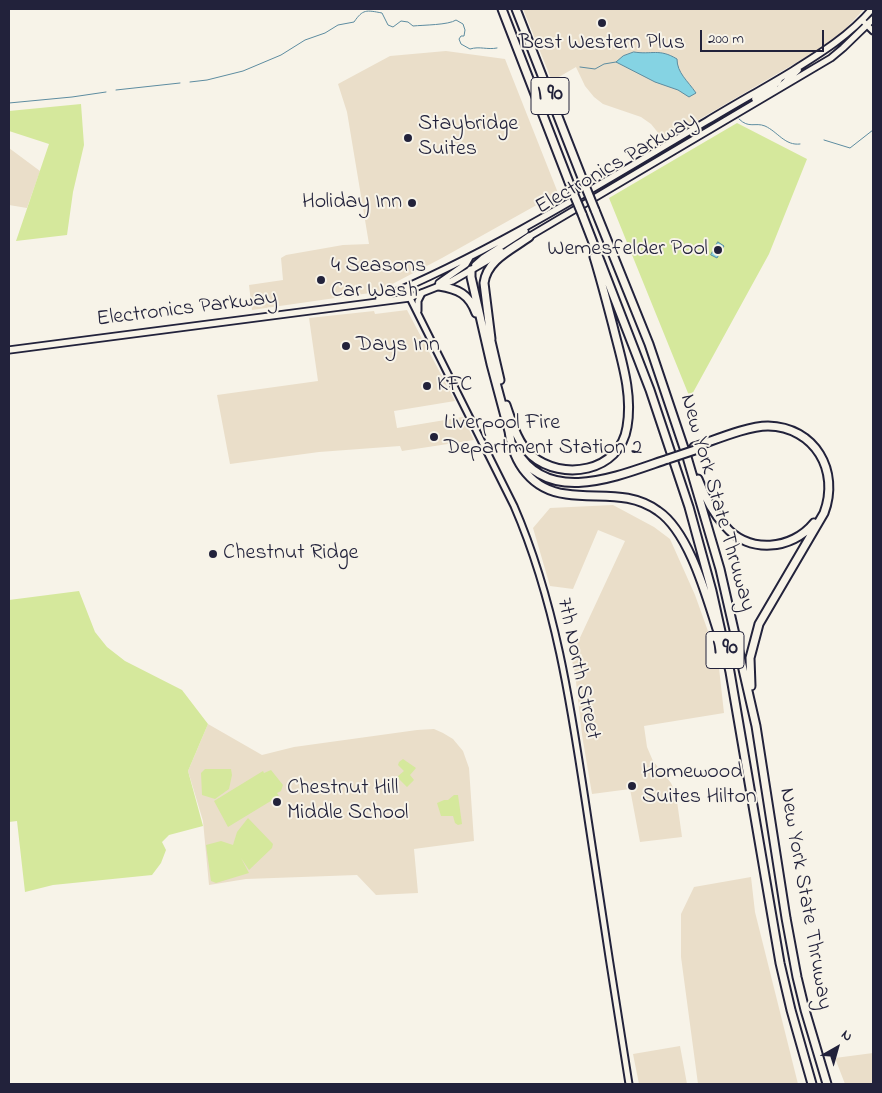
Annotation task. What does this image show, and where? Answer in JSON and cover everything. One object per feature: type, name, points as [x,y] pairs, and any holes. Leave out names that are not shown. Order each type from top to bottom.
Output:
[{"type":"highway","name":"New York State Thruway","points":[[502,9],[629,332],[672,453],[689,508],[712,591],[730,672],[780,962],[791,1010],[812,1084]]},
{"type":"highway","name":"New York State Thruway","points":[[516,9],[649,344],[688,457],[720,568],[756,726],[797,977],[827,1084]]},
{"type":"highway","points":[[506,405],[522,444],[529,454],[549,467],[572,471],[586,469],[599,464],[610,456],[622,442],[627,428],[628,397],[619,352],[588,230]]},
{"type":"highway","points":[[528,237],[494,261],[489,267],[484,283],[489,342],[514,456],[530,478],[540,486],[551,491],[565,494],[635,499],[665,516],[674,526],[693,562],[706,595],[730,672]]},
{"type":"highway","points":[[471,270],[471,277],[515,440],[533,466],[555,477],[579,479],[595,478],[667,458]]},
{"type":"highway","points":[[439,286],[456,289],[469,299],[489,342]]},
{"type":"highway","points":[[695,449],[758,427],[780,427],[796,433],[811,444],[821,456],[829,475],[830,493],[824,513],[766,610],[754,639],[750,658],[750,674],[756,726]]},
{"type":"highway","points":[[509,431],[518,453],[529,466],[546,477],[559,482],[581,483],[605,479],[758,430],[776,430],[794,436],[815,453],[824,472],[825,500],[819,515],[807,530],[791,540],[769,546],[748,542],[731,532],[716,514],[688,457]]},
{"type":"main road","name":"Electronics Parkway","points":[[370,303],[470,257],[780,78],[838,41],[872,9]]},
{"type":"main road","name":"Electronics Parkway","points":[[9,350],[409,298],[471,270],[738,114],[831,58],[873,19]]},
{"type":"main road","points":[[780,88],[802,64]]},
{"type":"main road","points":[[738,114],[775,85],[780,78]]},
{"type":"main road","points":[[471,270],[483,258],[520,235],[544,216]]},
{"type":"main road","points":[[470,257],[471,270]]},
{"type":"main road","points":[[429,290],[466,264],[470,257]]},
{"type":"street","points":[[862,20],[873,31]]},
{"type":"street","name":"7th North Street","points":[[405,288],[514,506],[526,534],[541,579],[572,714],[629,1084]]},
{"type":"street","points":[[419,316],[417,307],[422,293]]},
{"type":"shaded area","points":[[523,9],[864,9],[841,34],[818,50],[664,140],[651,124],[641,117],[603,104],[594,97],[585,86],[576,67],[552,81]]},
{"type":"shaded area","points":[[446,51],[505,59],[558,193],[377,292],[252,310],[249,285],[283,280],[281,258],[286,255],[343,245],[369,244],[347,112],[338,84],[390,56]]},
{"type":"shaded area","points":[[9,148],[40,171],[27,208],[9,205]]},
{"type":"shaded area","points":[[407,310],[455,401],[394,411],[397,428],[463,417],[474,440],[402,451],[400,446],[319,452],[230,464],[217,395],[318,381],[309,318],[374,311],[375,314]]},
{"type":"shaded area","points":[[613,505],[654,527],[670,539],[695,595],[718,659],[724,713],[644,726],[647,747],[653,761],[671,783],[676,794],[682,837],[640,842],[630,789],[592,794],[582,735],[575,673],[571,657],[625,541],[598,530],[573,589],[550,586],[533,528],[550,508]]},
{"type":"shaded area","name":"Chestnut Hill Middle School","points":[[208,724],[262,755],[294,747],[434,729],[453,739],[463,751],[469,768],[474,841],[414,849],[418,893],[376,895],[357,875],[246,879],[209,885],[203,821],[188,771]]},
{"type":"shaded area","points":[[751,877],[755,912],[798,1084],[698,1084],[681,957],[681,914],[694,887]]},
{"type":"shaded area","points":[[680,1046],[687,1084],[639,1084],[633,1054]]},
{"type":"shaded area","points":[[873,1053],[873,1084],[845,1084],[835,1058]]},
{"type":"green space","points":[[81,104],[84,145],[73,192],[67,235],[16,241],[49,144],[9,131],[9,111]]},
{"type":"green space","points":[[737,123],[807,159],[769,254],[690,398],[609,198]]},
{"type":"green space","points":[[79,591],[95,632],[107,647],[125,661],[182,690],[208,724],[188,771],[203,826],[169,835],[162,842],[166,850],[161,863],[152,875],[53,885],[25,892],[17,821],[9,822],[9,600]]},
{"type":"green space","points":[[403,759],[416,768],[410,775],[414,780],[407,787],[397,777],[404,771],[398,765]]},
{"type":"green space","points":[[205,769],[231,769],[232,775],[229,789],[215,799],[202,795],[201,773]]},
{"type":"green space","points":[[271,770],[283,785],[281,791],[277,793],[279,796],[228,827],[214,801],[263,771],[264,773]]},
{"type":"green space","points":[[454,795],[458,795],[462,824],[458,825],[455,823],[453,816],[441,816],[437,803],[448,800]]},
{"type":"green space","points":[[248,818],[273,844],[272,848],[249,870],[241,858],[249,873],[216,883],[211,881],[206,845],[221,841],[233,845],[237,832]]},
{"type":"water","points":[[634,52],[660,53],[677,59],[681,73],[696,93],[689,97],[678,90],[655,82],[616,62],[623,56]]},
{"type":"water","name":"Wemesfelder Pool","points":[[718,242],[724,246],[717,258],[711,255]]},
{"type":"waterway","points":[[190,82],[243,71],[281,55],[305,40],[325,33],[338,25],[354,22],[360,15],[368,11],[382,13],[388,25],[393,27],[401,21],[408,22],[413,26],[442,24],[456,20],[463,24],[465,30],[464,36],[461,36],[459,39],[461,44],[470,49],[497,48]]},
{"type":"waterway","points":[[580,67],[595,69],[604,64],[616,62]]},
{"type":"waterway","points":[[116,90],[180,83]]},
{"type":"waterway","points":[[9,103],[106,92]]},
{"type":"waterway","points":[[739,119],[749,125],[765,126],[786,141],[800,144]]},
{"type":"waterway","points":[[824,140],[850,148],[873,130]]},
{"type":"place","name":"Best Western Plus","points":[[602,23]]},
{"type":"place","name":"Staybridge Suites","points":[[408,138]]},
{"type":"place","name":"Holiday Inn","points":[[412,203]]},
{"type":"place","name":"Wemesfelder Pool","points":[[718,250]]},
{"type":"place","name":"4 Seasons Car Wash","points":[[321,280]]},
{"type":"place","name":"Days Inn","points":[[346,346]]},
{"type":"place","name":"KFC","points":[[427,386]]},
{"type":"place","name":"Liverpool Fire Department Station 2","points":[[434,437]]},
{"type":"place","name":"Chestnut Ridge","points":[[213,554]]},
{"type":"place","name":"Homewood Suites Hilton","points":[[632,786]]},
{"type":"place","name":"Chestnut Hill Middle School","points":[[277,802]]}]
